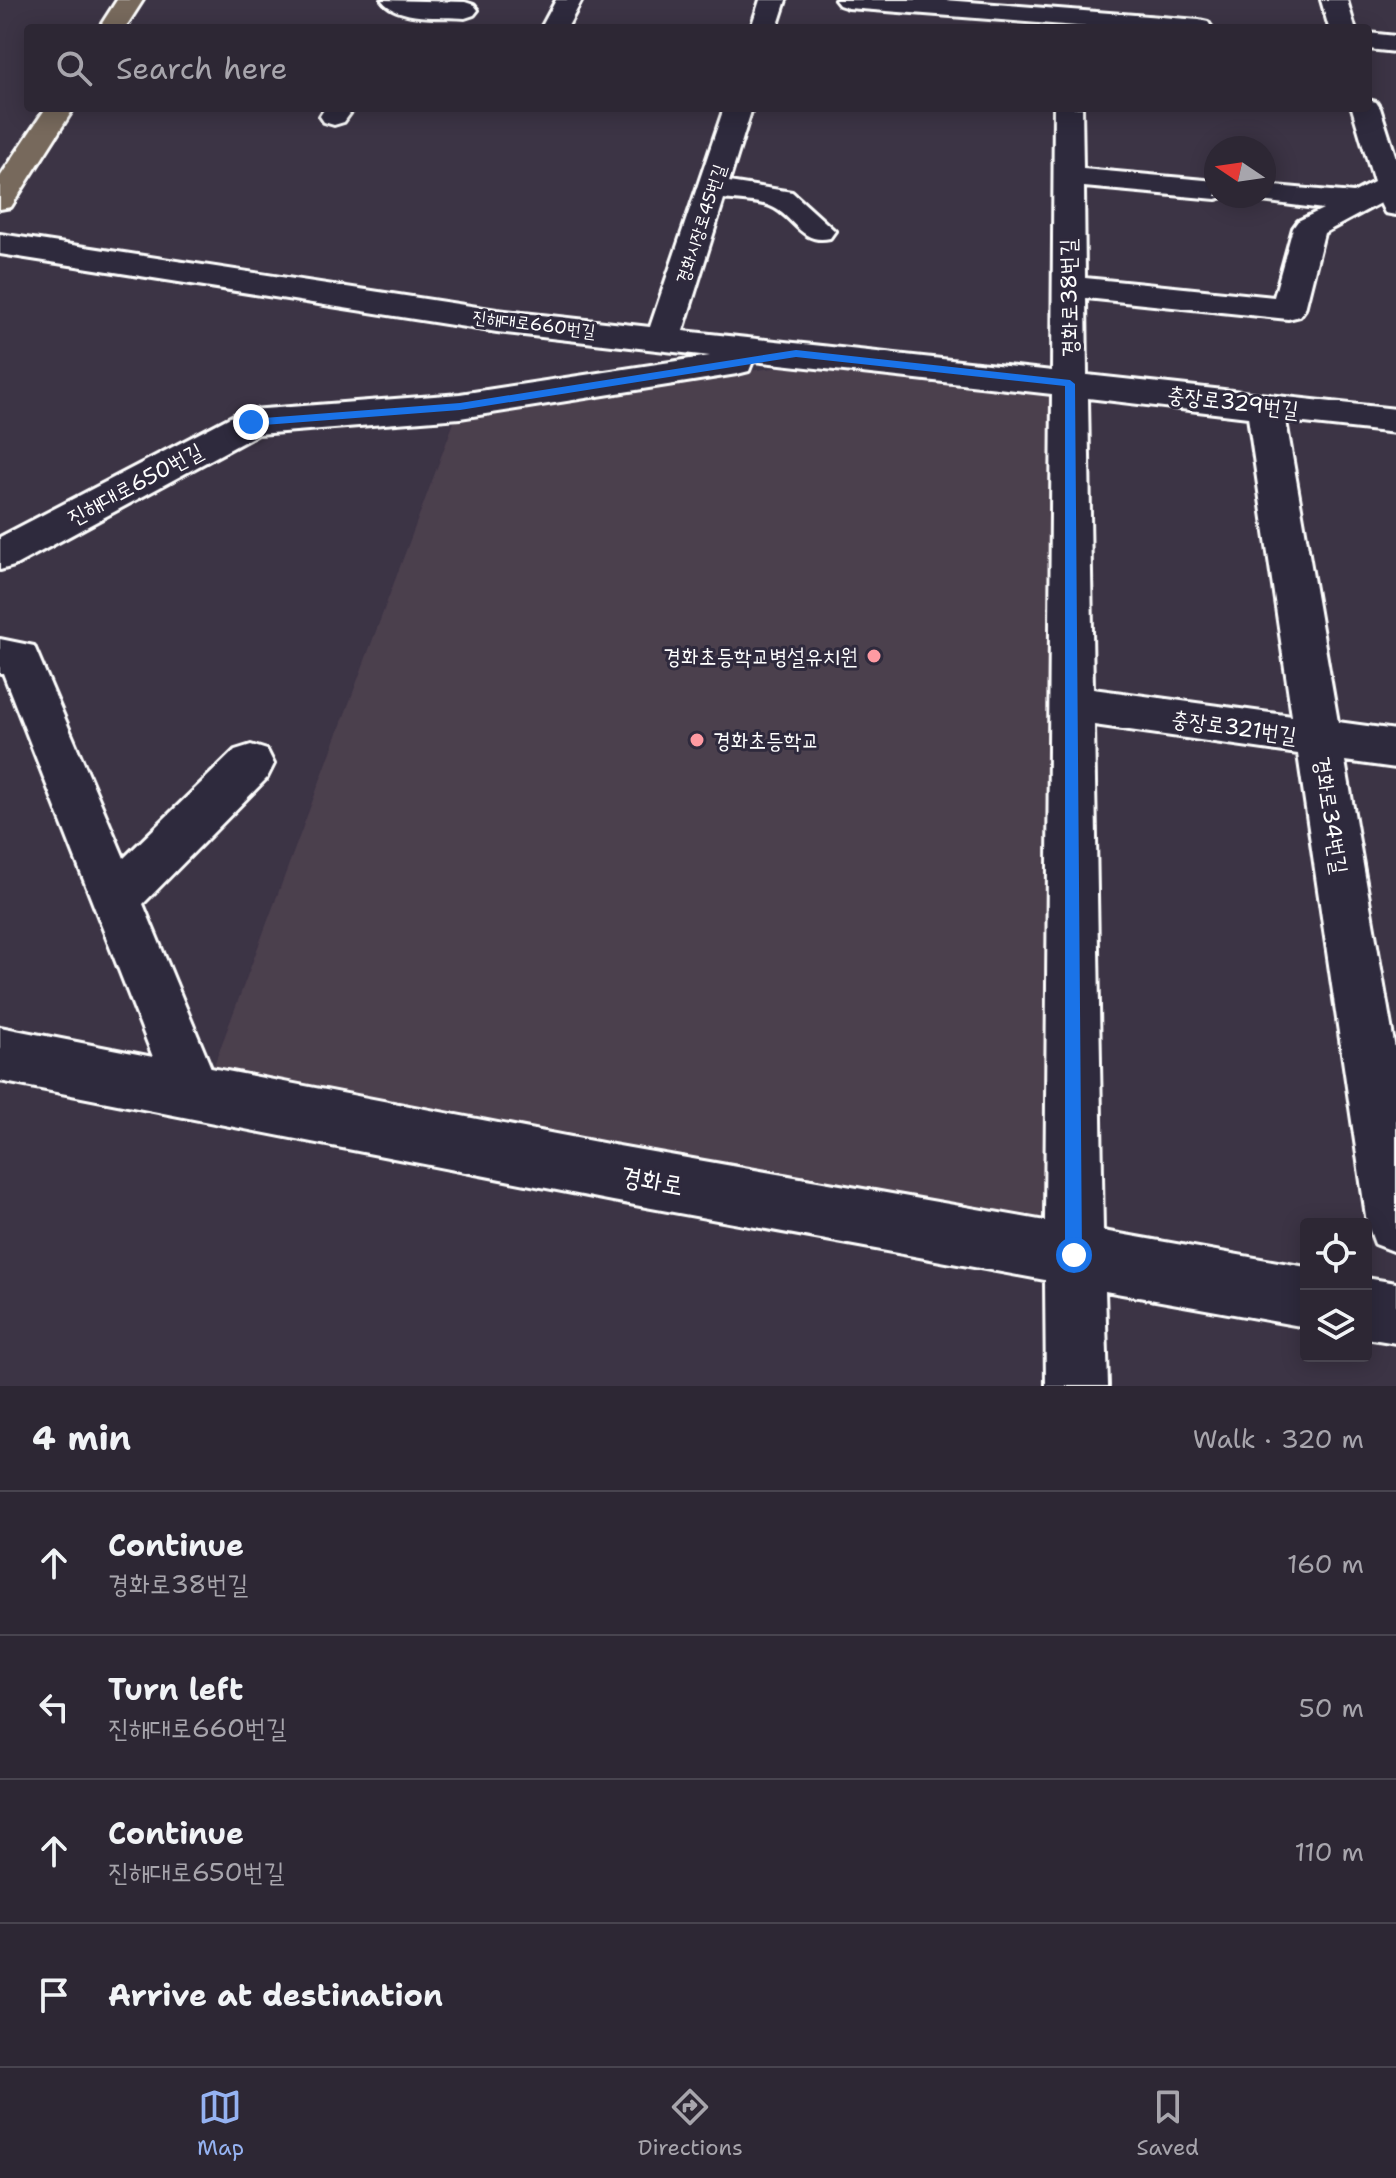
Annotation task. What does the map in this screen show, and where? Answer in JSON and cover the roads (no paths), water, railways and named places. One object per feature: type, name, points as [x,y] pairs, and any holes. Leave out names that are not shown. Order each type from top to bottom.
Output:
[{"type":"main road","points":[[115,24],[130,0]]},
{"type":"main road","points":[[0,200],[57,112]]},
{"type":"street","points":[[556,24],[569,0]]},
{"type":"street","points":[[765,24],[773,0]]},
{"type":"street","points":[[848,0],[1158,24]]},
{"type":"street","points":[[1334,0],[1341,24]]},
{"type":"street","points":[[392,24],[400,3],[470,13]]},
{"type":"street","points":[[1372,41],[1396,44]]},
{"type":"street","name":"경화시장로45번길","points":[[663,339],[737,112]]},
{"type":"street","name":"경화로38번길","points":[[1068,112],[1077,1386]]},
{"type":"street","points":[[1276,195],[1357,202],[1394,201],[1367,112]]},
{"type":"street","points":[[1068,177],[1204,189]]},
{"type":"street","points":[[712,188],[781,199],[819,231]]},
{"type":"street","points":[[1069,286],[1288,309],[1309,228],[1357,202]]},
{"type":"street","name":"진해대로660번길","points":[[0,244],[497,321],[1070,384]]},
{"type":"street","name":"진해대로650번길","points":[[0,555],[251,422],[460,406],[796,354]]},
{"type":"street","name":"충장로329번길","points":[[1070,384],[1396,421]]},
{"type":"street","name":"경화로34번길","points":[[1265,406],[1396,1223]]},
{"type":"street","points":[[0,656],[19,658],[194,1092]]},
{"type":"street","name":"충장로321번길","points":[[1072,704],[1396,749]]},
{"type":"street","points":[[116,898],[251,764]]},
{"type":"street","name":"경화로","points":[[0,1054],[613,1173],[1300,1296]]},
{"type":"street","points":[[1372,1309],[1396,1313]]},
{"type":"place","name":"경화초등학교병설유치원","points":[[874,656]]},
{"type":"place","name":"경화초등학교","points":[[697,740]]}]
